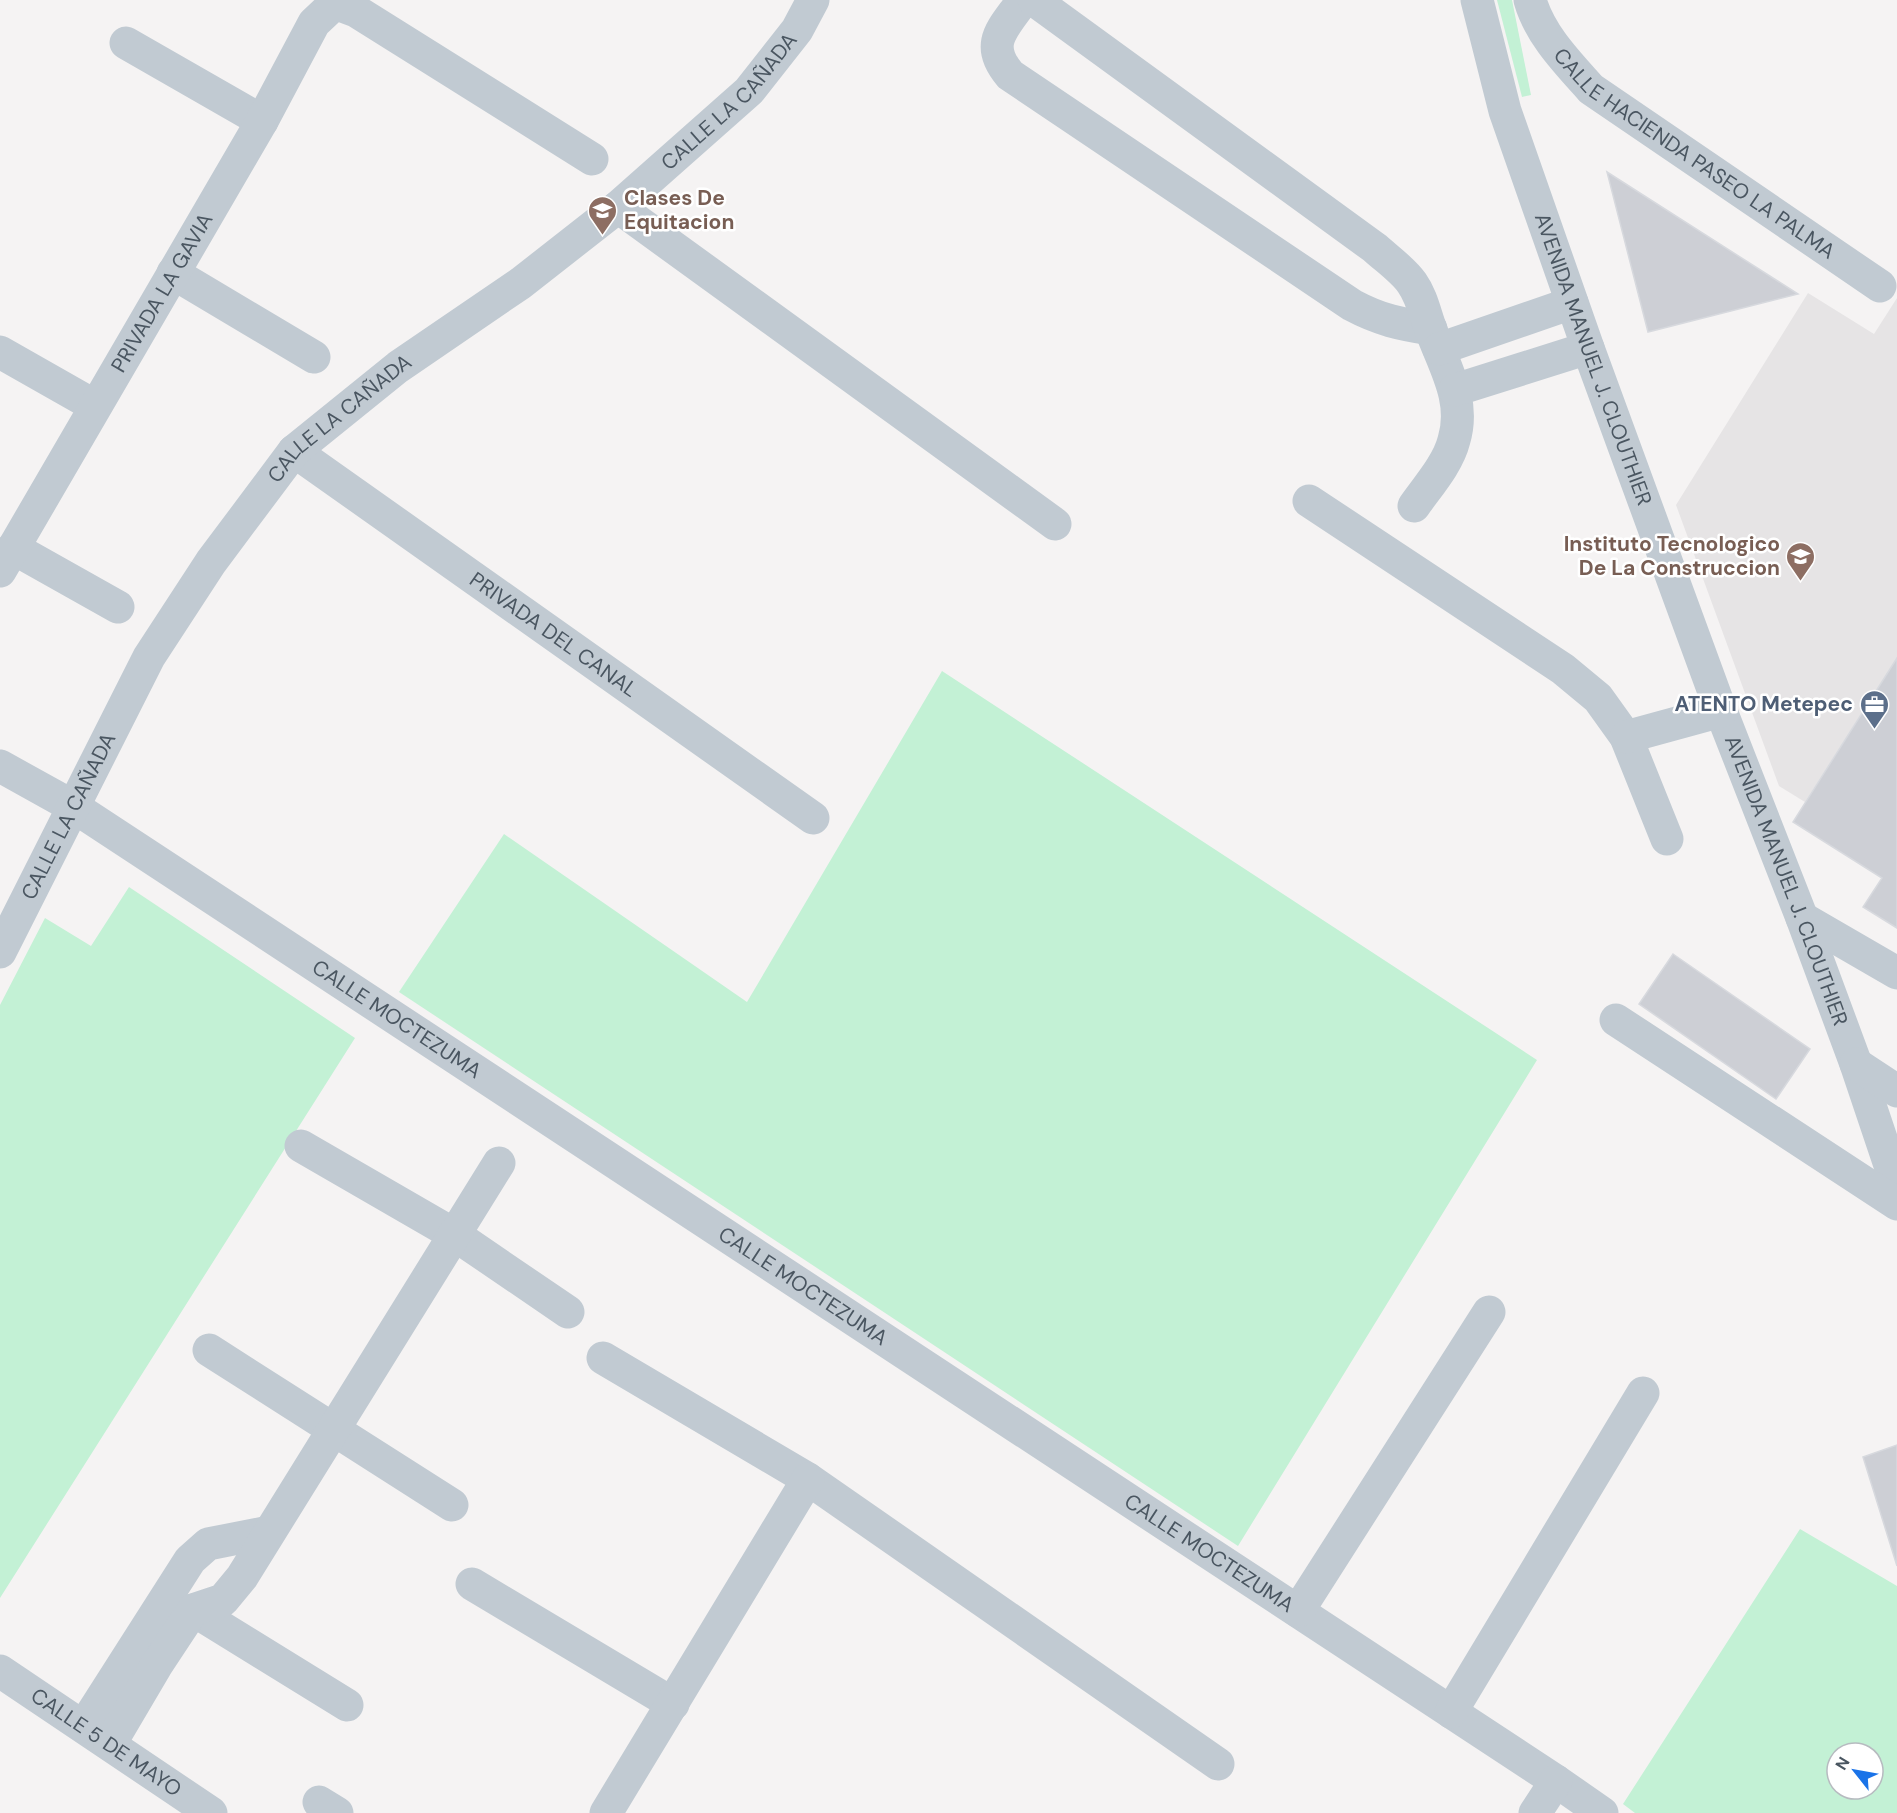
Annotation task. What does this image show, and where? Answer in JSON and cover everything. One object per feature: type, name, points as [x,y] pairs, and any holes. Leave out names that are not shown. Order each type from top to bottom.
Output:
[{"type":"street","name":"CALLE LA CAÑADA","points":[[0,952],[149,657],[211,562],[294,451],[398,366],[521,283],[618,207],[749,91],[797,30],[813,0]]},
{"type":"street","points":[[1023,0],[997,42],[997,56],[1010,75],[1370,315],[1435,339],[1572,303]]},
{"type":"street","points":[[1034,0],[1375,248],[1411,281],[1422,302],[1455,390],[1459,417],[1454,441],[1446,459],[1414,506]]},
{"type":"street","name":"AVENIDA MANUEL J. CLOUTHIER","points":[[1477,0],[1505,111],[1572,303],[1720,711],[1802,918],[1856,1064],[1897,1186]]},
{"type":"street","name":"CALLE HACIENDA PASEO LA PALMA","points":[[1530,0],[1553,45],[1591,89],[1880,286]]},
{"type":"street","name":"PRIVADA LA GAVIA","points":[[7,560],[262,121],[314,23],[330,8],[340,5],[356,11],[592,159]]},
{"type":"street","points":[[126,43],[262,121]]},
{"type":"street","points":[[618,207],[1055,524]]},
{"type":"street","points":[[173,273],[314,357]]},
{"type":"street","points":[[1455,390],[1588,348]]},
{"type":"street","points":[[0,352],[96,405]]},
{"type":"street","name":"PRIVADA DEL CANAL","points":[[294,451],[813,818]]},
{"type":"street","points":[[1310,501],[1563,669],[1598,698],[1626,737],[1666,839]]},
{"type":"street","points":[[7,560],[118,607]]},
{"type":"street","points":[[1626,737],[1720,711]]},
{"type":"street","name":"CALLE MOCTEZUMA","points":[[0,766],[74,807],[1602,1813]]},
{"type":"street","points":[[1802,918],[1897,973]]},
{"type":"street","points":[[1616,1020],[1897,1204]]},
{"type":"street","points":[[1856,1064],[1897,1091]]},
{"type":"street","points":[[301,1146],[455,1235],[568,1312]]},
{"type":"street","points":[[110,1744],[156,1666],[193,1610],[223,1600],[242,1577],[499,1163]]},
{"type":"street","points":[[1298,1611],[1489,1312]]},
{"type":"street","points":[[209,1350],[452,1505]]},
{"type":"street","points":[[603,1358],[808,1479],[1218,1764]]},
{"type":"street","points":[[1451,1712],[1643,1393]]},
{"type":"street","points":[[606,1813],[808,1479]]},
{"type":"street","points":[[84,1726],[190,1560],[208,1544],[269,1532]]},
{"type":"street","points":[[472,1584],[673,1704]]},
{"type":"street","points":[[193,1610],[347,1705]]},
{"type":"street","name":"CALLE 5 DE MAYO","points":[[0,1671],[211,1813]]},
{"type":"street","points":[[1534,1813],[1556,1781]]},
{"type":"shaded area","name":"Instituto Tecnologico De La Construccion","points":[[1808,293],[1874,334],[1897,298],[1897,658],[1805,802],[1779,786],[1676,505]]},
{"type":"green space","points":[[1497,0],[1512,0],[1531,95],[1522,97]]},
{"type":"green space","points":[[942,671],[1537,1060],[1238,1546],[399,992],[504,834],[747,1002]]},
{"type":"green space","points":[[129,887],[355,1038],[0,1598],[0,1005],[45,918],[91,946]]},
{"type":"green space","points":[[1800,1529],[1897,1586],[1897,1813],[1635,1813],[1623,1804]]},
{"type":"building","points":[[1607,172],[1798,294],[1648,332]]},
{"type":"building","name":"ATENTO Metepec","points":[[1897,658],[1897,928],[1863,907],[1882,878],[1793,822]]},
{"type":"building","points":[[1673,954],[1810,1049],[1776,1099],[1639,1004]]},
{"type":"building","points":[[1897,1445],[1897,1566],[1863,1457]]},
{"type":"place","name":"Clases De Equitacion","points":[[603,236]]},
{"type":"place","name":"Instituto Tecnologico De La Construccion","points":[[1801,582]]},
{"type":"place","name":"ATENTO Metepec","points":[[1874,730]]}]
